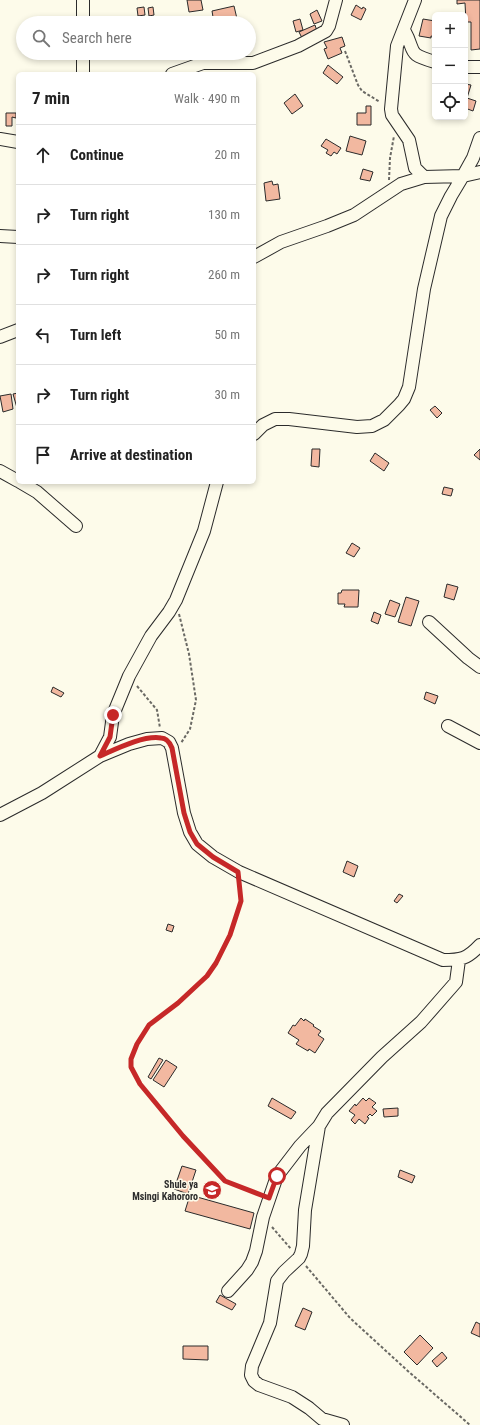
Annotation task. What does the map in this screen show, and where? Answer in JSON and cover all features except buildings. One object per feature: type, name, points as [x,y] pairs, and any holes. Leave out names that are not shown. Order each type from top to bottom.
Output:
[{"type":"street","points":[[83,0],[83,16]]},
{"type":"street","points":[[178,72],[203,63],[253,62],[298,46],[326,31],[329,26],[336,0]]},
{"type":"street","points":[[415,0],[397,46],[394,114],[409,140],[415,168],[424,177]]},
{"type":"street","points":[[404,30],[415,56],[432,61]]},
{"type":"street","points":[[83,60],[83,72]]},
{"type":"street","points":[[468,67],[480,67]]},
{"type":"street","points":[[256,432],[263,425],[275,419],[296,419],[357,427],[372,426],[384,420],[404,399],[409,387],[424,289],[441,216],[473,158],[480,138]]},
{"type":"street","points":[[0,139],[16,142]]},
{"type":"street","points":[[256,256],[281,242],[354,215],[401,184],[424,177],[463,176],[480,172]]},
{"type":"street","points":[[0,236],[16,237]]},
{"type":"street","points":[[0,338],[16,331]]},
{"type":"street","points":[[0,472],[16,480]]},
{"type":"street","points":[[24,484],[36,492],[76,526]]},
{"type":"street","points":[[100,756],[110,737],[113,715],[129,676],[151,636],[170,612],[176,600],[204,531],[216,484]]},
{"type":"street","points":[[429,622],[480,667]]},
{"type":"street","points":[[448,726],[480,743]]},
{"type":"street","points":[[0,815],[42,792],[100,756],[129,744],[147,739],[162,738],[169,742],[172,748],[184,813],[190,832],[197,844],[213,857],[238,872],[443,960],[459,960],[472,953],[480,945]]},
{"type":"street","points":[[228,1291],[252,1262],[256,1251],[263,1217],[277,1176],[300,1146],[319,1126],[327,1114],[382,1057],[421,1022],[456,982],[459,960]]},
{"type":"street","points":[[319,1126],[305,1210],[303,1246],[299,1258],[277,1281],[270,1323],[252,1366],[251,1376],[259,1385],[292,1397],[310,1408],[322,1419],[344,1425]]},
{"type":"path","points":[[345,51],[358,85],[362,91],[394,114],[390,158],[390,191]]},
{"type":"path","points":[[173,754],[190,729],[196,700],[189,654],[176,600]]},
{"type":"path","points":[[129,676],[157,710],[162,738]]},
{"type":"path","points":[[238,872],[241,901],[230,935],[216,963],[207,976],[178,1003],[149,1025],[137,1044],[131,1059],[131,1067],[140,1084],[174,1125],[225,1181],[269,1198]]},
{"type":"path","points":[[263,1217],[350,1318],[470,1425]]},
{"type":"place","name":"Shule ya Msingi Kahororo","points":[[212,1190]]},
{"type":"route","points":[[113,715],[110,737],[100,756],[129,744],[147,739],[162,738],[169,742],[172,748],[184,813],[190,832],[197,844],[213,857],[238,872],[241,901],[230,935],[216,963],[207,976],[178,1003],[149,1025],[137,1044],[131,1059],[131,1067],[140,1084],[183,1136],[225,1181],[269,1198],[277,1176]]}]
